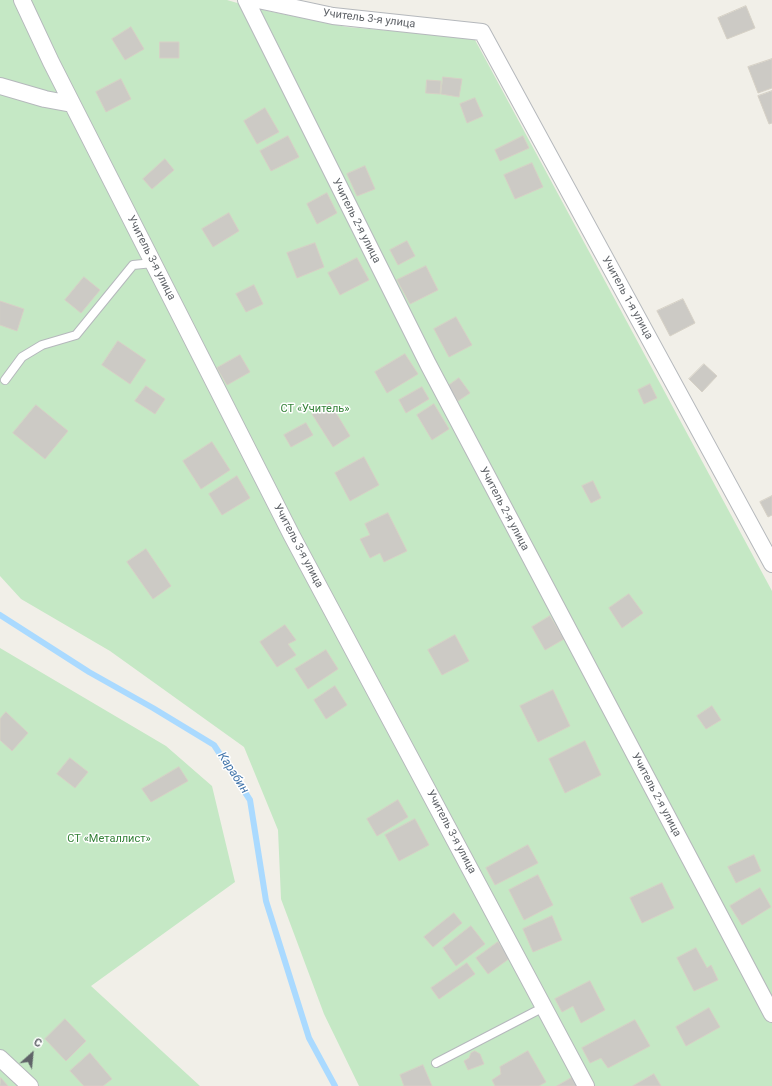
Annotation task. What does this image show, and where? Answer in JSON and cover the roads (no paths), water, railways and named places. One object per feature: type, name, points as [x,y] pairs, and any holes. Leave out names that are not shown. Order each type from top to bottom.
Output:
[{"type":"street","name":"Учитель 3-я улица","points":[[22,0],[72,104],[292,536],[586,1086]]},
{"type":"street","name":"Учитель 2-я улица","points":[[246,0],[428,364],[772,1014]]},
{"type":"street","name":"Учитель 3-я улица","points":[[258,0],[333,16],[482,32]]},
{"type":"street","name":"Учитель 1-я улица","points":[[482,32],[772,564]]},
{"type":"street","points":[[0,86],[46,99],[72,104]]},
{"type":"street","points":[[0,1058],[30,1086]]},
{"type":"lane","points":[[5,380],[22,357],[42,345],[76,335],[133,265],[154,263]]},
{"type":"lane","points":[[436,1063],[544,1007]]},
{"type":"waterway","name":"Карабин","points":[[0,615],[89,672],[214,745],[250,800],[266,901],[309,1038],[335,1086]]},
{"type":"park label","name":"СТ «Учитель»","points":[[315,409]]},
{"type":"park label","name":"СТ «Металлист»","points":[[109,839]]}]
